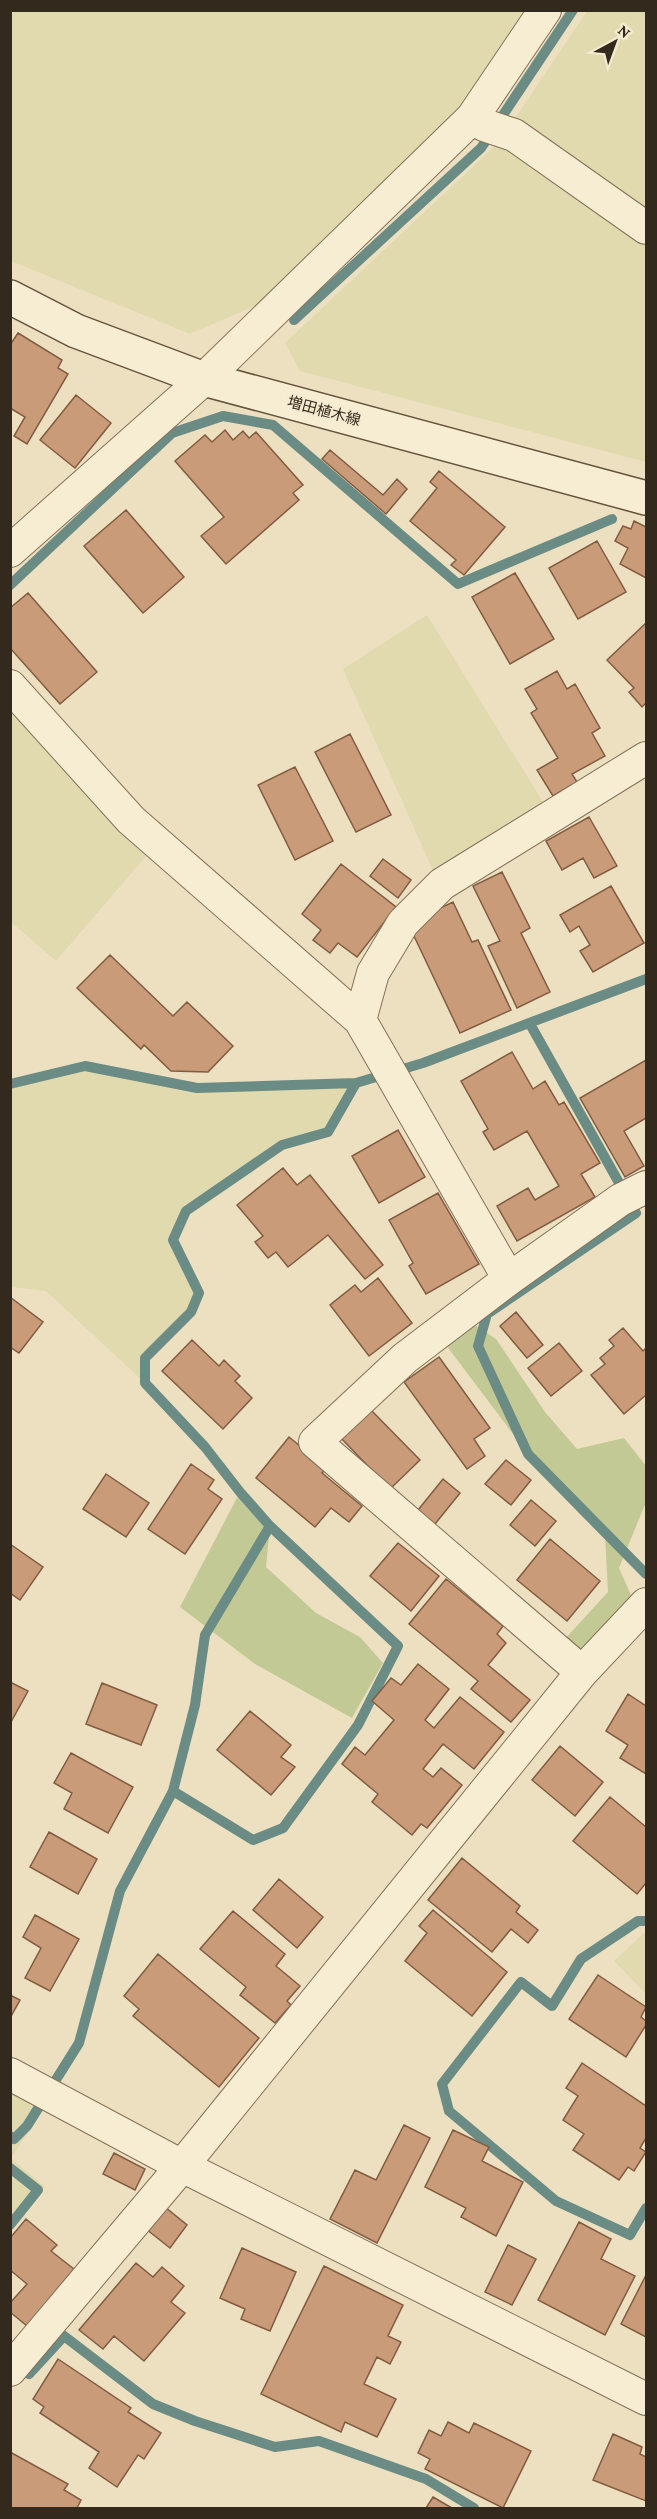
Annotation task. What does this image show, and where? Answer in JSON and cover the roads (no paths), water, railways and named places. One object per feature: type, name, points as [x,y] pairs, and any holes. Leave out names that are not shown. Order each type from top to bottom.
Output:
[{"type":"street","points":[[10,551],[204,379],[478,121],[545,10]]},
{"type":"street","points":[[478,121],[514,135],[646,228]]},
{"type":"street","name":"増田植木線","points":[[10,297],[76,331],[204,379],[646,498]]},
{"type":"street","points":[[10,686],[131,820],[360,1020],[509,1279]]},
{"type":"street","points":[[360,1020],[373,973],[403,923],[442,884],[646,758]]},
{"type":"street","points":[[582,1672],[315,1442],[405,1358],[509,1279],[635,1193]]},
{"type":"street","points":[[16,2364],[182,2166],[582,1672],[643,1614]]},
{"type":"street","points":[[34,2087],[182,2166],[646,2399]]},
{"type":"waterway","points":[[294,320],[481,148],[573,10]]},
{"type":"waterway","points":[[10,585],[172,433],[223,416],[273,425],[458,584],[612,519]]},
{"type":"waterway","points":[[10,1084],[85,1066],[197,1088],[356,1083],[423,1063],[646,979]]},
{"type":"waterway","points":[[530,1024],[636,1213],[487,1314],[478,1346],[528,1454],[646,1574]]},
{"type":"waterway","points":[[10,2136],[14,2139],[27,2126],[79,2043],[120,1891],[173,1791],[195,1705],[205,1635],[270,1526],[205,1447],[145,1383],[145,1358],[191,1312],[199,1293],[173,1240],[186,1211],[282,1145],[328,1132],[356,1083]]},
{"type":"waterway","points":[[173,1791],[253,1840],[283,1828],[358,1725],[398,1646],[270,1526]]},
{"type":"waterway","points":[[646,1921],[638,1921],[581,1959],[552,2006],[521,1982],[442,2084],[449,2111],[556,2201],[630,2235],[646,2208]]},
{"type":"waterway","points":[[10,2168],[38,2190],[10,2225]]},
{"type":"waterway","points":[[16,2366],[29,2374],[64,2336],[153,2404],[195,2421],[275,2447],[319,2441],[426,2479],[474,2508]]}]
